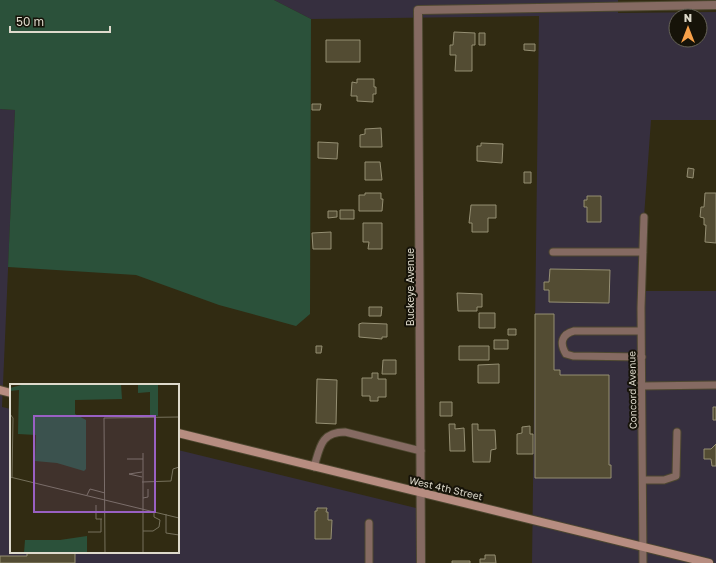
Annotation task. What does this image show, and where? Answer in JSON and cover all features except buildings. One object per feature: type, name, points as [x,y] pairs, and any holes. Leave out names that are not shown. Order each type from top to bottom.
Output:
[{"type":"main road","points":[[0,390],[10,393]]},
{"type":"main road","name":"West 4th Street","points":[[179,434],[708,563]]},
{"type":"street","name":"Buckeye Avenue","points":[[421,563],[422,493],[418,10],[716,5]]},
{"type":"lane","name":"Concord Avenue","points":[[643,563],[641,331],[644,217]]},
{"type":"lane","points":[[553,252],[643,252]]},
{"type":"lane","points":[[641,331],[574,331],[567,333],[563,337],[562,344],[566,354],[573,356],[642,357]]},
{"type":"lane","points":[[642,386],[716,385]]},
{"type":"lane","points":[[314,466],[320,447],[327,436],[334,432],[345,432],[421,450]]},
{"type":"lane","points":[[643,480],[664,480],[676,476],[677,432]]},
{"type":"lane","points":[[369,523],[369,563]]},
{"type":"shaded area","points":[[274,0],[618,0],[618,13],[668,12],[668,48],[708,48],[708,12],[716,12],[716,120],[651,120],[644,217],[641,291],[716,291],[716,563],[532,563],[539,16],[311,19]]},
{"type":"shaded area","points":[[0,109],[15,110],[2,407],[10,409],[10,553],[179,553],[179,450],[416,508],[416,563],[0,563]]},
{"type":"green space","points":[[0,0],[274,0],[311,19],[310,314],[296,326],[219,305],[136,275],[8,267],[15,110],[0,109]]}]
